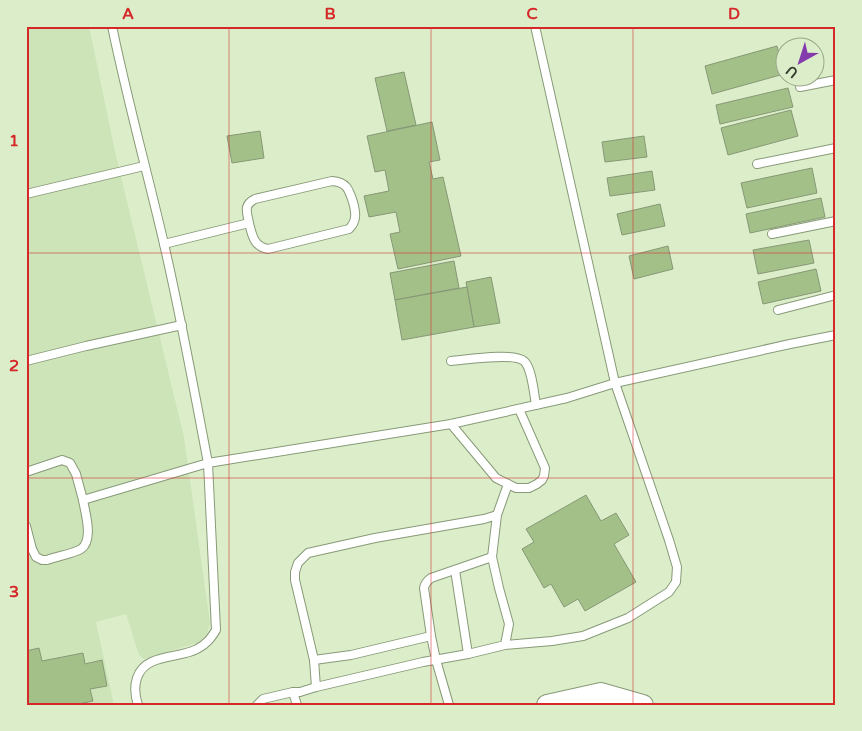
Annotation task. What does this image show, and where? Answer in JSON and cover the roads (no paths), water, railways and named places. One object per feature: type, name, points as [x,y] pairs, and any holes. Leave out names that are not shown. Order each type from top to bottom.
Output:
[{"type":"street","points":[[548,705],[579,701],[601,693],[643,705]]},
{"type":"lane","points":[[257,705],[263,700],[300,692],[316,686],[422,662],[505,645],[583,636],[628,618],[669,592],[676,582],[677,567],[669,540],[615,383],[535,26]]},
{"type":"lane","points":[[114,27],[144,166],[182,325],[208,464],[216,630],[209,641],[196,650],[156,660],[144,666],[138,675],[135,687],[138,705]]},
{"type":"lane","points":[[756,164],[836,148]]},
{"type":"lane","points":[[26,194],[144,166]]},
{"type":"lane","points":[[332,181],[338,181],[349,189],[356,211],[354,224],[349,229],[268,249],[259,247],[256,243],[249,223],[246,208],[249,202],[332,181]]},
{"type":"lane","points":[[772,234],[836,221]]},
{"type":"lane","points":[[164,244],[249,223]]},
{"type":"lane","points":[[778,310],[836,295]]},
{"type":"lane","points":[[26,361],[182,325]]},
{"type":"lane","points":[[83,500],[208,464],[452,424],[567,398],[615,383],[836,335]]},
{"type":"lane","points":[[451,361],[511,356],[524,360],[530,370],[536,405]]},
{"type":"lane","points":[[452,424],[496,478],[516,488],[530,488],[542,480],[545,468],[519,409]]},
{"type":"lane","points":[[26,472],[62,460],[70,463],[76,474],[83,500],[89,536],[82,548],[42,560],[36,557],[32,549],[26,526]]},
{"type":"lane","points":[[505,645],[509,624],[492,557],[497,515],[508,484]]},
{"type":"lane","points":[[316,686],[314,660],[295,580],[298,564],[308,553],[393,535],[484,520],[497,515]]},
{"type":"lane","points":[[449,705],[431,636],[425,584],[431,578],[492,557]]},
{"type":"lane","points":[[455,570],[468,654]]},
{"type":"lane","points":[[314,660],[351,655],[431,636]]},
{"type":"lane","points":[[293,692],[296,705]]}]
